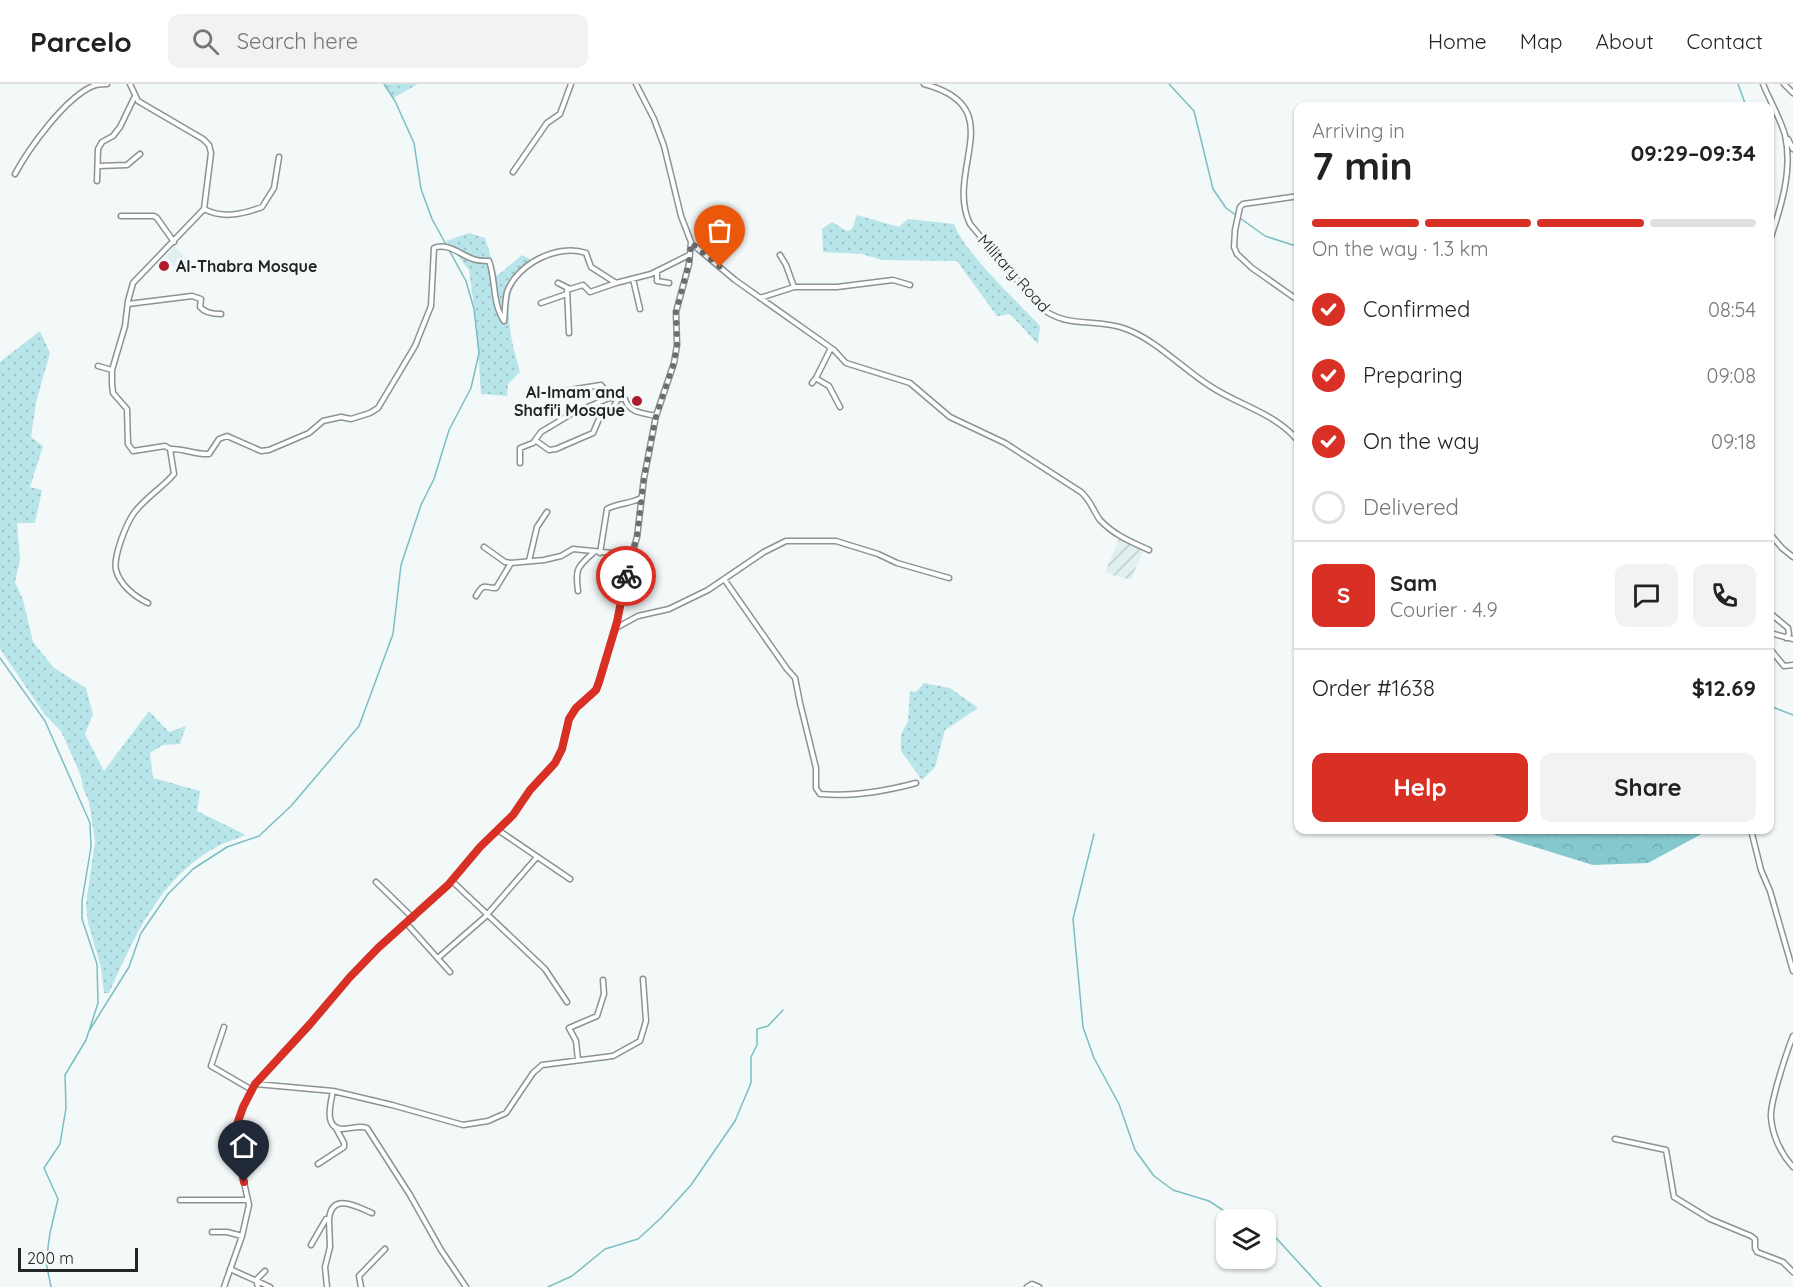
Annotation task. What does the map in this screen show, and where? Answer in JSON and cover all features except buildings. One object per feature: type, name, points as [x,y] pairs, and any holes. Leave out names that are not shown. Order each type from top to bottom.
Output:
[{"type":"street","points":[[15,174],[46,128],[68,105],[94,85],[107,84]]},
{"type":"street","points":[[130,84],[138,101],[181,125],[209,145],[210,160],[204,209],[133,283],[125,326],[112,370],[113,393],[127,409],[128,444],[133,451],[165,446],[209,454],[219,439],[226,436],[261,451],[269,450],[309,433],[322,421],[341,417],[351,419],[378,408],[415,346],[431,306],[434,248],[439,246],[477,261],[489,261],[500,315],[504,321],[507,292],[518,275],[546,254],[579,251],[586,253],[591,267],[616,283]]},
{"type":"street","points":[[513,172],[547,123],[560,114],[571,84]]},
{"type":"street","points":[[224,1287],[246,1222],[248,1200],[235,1138],[238,1120],[255,1084],[350,977],[378,948],[452,881],[513,815],[530,790],[559,756],[569,719],[576,708],[596,690],[599,682],[637,537],[641,497],[656,416],[674,363],[677,345],[676,312],[691,243],[681,216],[664,146],[654,119],[636,84]]},
{"type":"street","name":"Military Road","points":[[924,84],[952,94],[965,108],[969,116],[971,134],[962,195],[966,215],[970,224],[1039,306],[1047,313],[1063,320],[1110,324],[1132,332],[1219,392],[1281,423],[1294,437]]},
{"type":"street","points":[[1763,84],[1771,102]]},
{"type":"street","points":[[1784,84],[1793,93]]},
{"type":"street","points":[[97,181],[99,148],[102,142],[113,136],[120,127],[135,96]]},
{"type":"street","points":[[1774,109],[1793,149]]},
{"type":"street","points":[[1774,226],[1788,180],[1791,160],[1786,136]]},
{"type":"street","points":[[98,166],[127,165],[140,153]]},
{"type":"street","points":[[204,209],[216,215],[227,215],[262,207],[273,189],[279,157]]},
{"type":"street","points":[[1294,197],[1244,204],[1240,207],[1234,247],[1242,261],[1294,297]]},
{"type":"street","points":[[121,216],[154,216],[174,242]]},
{"type":"street","points":[[691,243],[760,298],[831,348],[846,363],[910,383],[950,417],[1005,443],[1082,492],[1091,501],[1099,518],[1117,535],[1149,550]]},
{"type":"street","points":[[558,283],[567,289],[583,285],[590,292],[657,271],[689,255]]},
{"type":"street","points":[[780,255],[795,287]]},
{"type":"street","points":[[657,271],[657,281],[669,283]]},
{"type":"street","points":[[633,279],[640,309]]},
{"type":"street","points":[[760,298],[795,287],[837,287],[893,280],[910,285]]},
{"type":"street","points":[[567,289],[568,333]]},
{"type":"street","points":[[541,303],[567,294]]},
{"type":"street","points":[[128,304],[192,296],[201,299],[200,307],[203,310],[212,314],[220,314]]},
{"type":"street","points":[[812,383],[831,348]]},
{"type":"street","points":[[98,366],[112,370]]},
{"type":"street","points":[[816,378],[829,386],[840,407]]},
{"type":"street","points":[[563,391],[601,385],[612,398]]},
{"type":"street","points":[[520,463],[520,448],[533,443],[542,432],[571,414],[609,398],[625,399],[627,406],[632,410],[656,416]]},
{"type":"street","points":[[535,440],[549,450],[593,433],[599,419],[609,413],[618,399]]},
{"type":"street","points":[[148,603],[135,596],[121,579],[116,570],[117,561],[123,534],[134,513],[174,474],[170,448]]},
{"type":"street","points":[[600,553],[607,509],[615,505],[632,503],[641,497]]},
{"type":"street","points":[[529,561],[537,527],[547,512]]},
{"type":"street","points":[[1774,539],[1793,557]]},
{"type":"street","points":[[615,628],[638,616],[669,609],[708,590],[764,552],[786,541],[836,541],[878,554],[897,563],[949,578]]},
{"type":"street","points":[[484,547],[505,562],[511,563],[561,556],[573,549],[632,555]]},
{"type":"street","points":[[578,591],[576,575],[578,566],[594,552]]},
{"type":"street","points":[[476,596],[480,588],[485,586],[496,588],[511,563]]},
{"type":"street","points":[[724,579],[795,678],[816,768],[816,788],[820,794],[891,789],[916,783]]},
{"type":"street","points":[[1774,616],[1788,628],[1789,634],[1786,638]]},
{"type":"street","points":[[1774,634],[1793,639]]},
{"type":"street","points":[[1774,654],[1784,666],[1793,665]]},
{"type":"street","points":[[498,830],[570,879]]},
{"type":"street","points":[[1752,834],[1793,971]]},
{"type":"street","points":[[438,958],[486,915],[537,857]]},
{"type":"street","points":[[452,881],[545,969],[567,1002]]},
{"type":"street","points":[[376,882],[413,918]]},
{"type":"street","points":[[407,924],[450,972]]},
{"type":"street","points":[[255,1084],[333,1090],[462,1125],[488,1121],[506,1113],[533,1073],[542,1065],[613,1056],[640,1041],[645,1021],[643,979]]},
{"type":"street","points":[[578,1060],[576,1041],[569,1028],[597,1016],[604,994],[603,980]]},
{"type":"street","points":[[224,1027],[211,1066],[252,1090]]},
{"type":"street","points":[[1793,1036],[1785,1058],[1771,1116],[1782,1154],[1793,1167]]},
{"type":"street","points":[[318,1164],[344,1147],[344,1143],[330,1122],[329,1111],[333,1090]]},
{"type":"street","points":[[335,1127],[341,1129],[363,1126],[367,1128],[466,1287]]},
{"type":"street","points":[[1615,1139],[1666,1150],[1674,1197],[1710,1219],[1755,1239],[1757,1252],[1783,1262],[1793,1272]]},
{"type":"street","points":[[180,1200],[248,1200]]},
{"type":"street","points":[[327,1287],[325,1267],[330,1247],[329,1213],[334,1206],[341,1203],[355,1205],[372,1213]]},
{"type":"street","points":[[311,1245],[326,1219],[329,1220]]},
{"type":"street","points":[[212,1232],[227,1232],[242,1236]]},
{"type":"street","points":[[361,1287],[359,1276],[385,1249]]},
{"type":"street","points":[[230,1269],[270,1287]]},
{"type":"street","points":[[256,1280],[265,1271]]},
{"type":"street","points":[[256,1280],[258,1287]]},
{"type":"street","points":[[1027,1287],[1032,1284],[1039,1287]]},
{"type":"shaded area","points":[[384,84],[418,84],[393,98]]},
{"type":"shaded area","points":[[857,215],[899,227],[908,219],[954,224],[959,235],[979,262],[1040,326],[1038,344],[1010,314],[997,316],[957,261],[882,260],[862,254],[823,252],[822,229],[832,222],[847,231],[852,229]]},
{"type":"shaded area","points":[[469,233],[485,238],[497,276],[522,255],[532,260],[517,279],[512,290],[510,325],[520,372],[508,384],[507,396],[481,394],[476,321],[469,270],[446,241]]},
{"type":"shaded area","points":[[174,246],[191,263],[179,272],[166,257]]},
{"type":"shaded area","points":[[40,331],[50,353],[36,402],[31,437],[43,446],[30,487],[42,490],[35,523],[17,523],[20,560],[15,582],[23,600],[33,642],[54,668],[86,688],[93,714],[85,734],[104,771],[149,711],[169,732],[186,726],[180,744],[163,745],[150,753],[153,778],[200,791],[197,811],[246,835],[216,847],[196,860],[164,892],[139,930],[109,993],[104,993],[101,967],[88,923],[86,904],[95,841],[89,802],[81,776],[61,731],[45,715],[0,649],[0,362]]},
{"type":"shaded area","points":[[1120,536],[1143,550],[1131,580],[1105,573]]},
{"type":"shaded area","points":[[924,683],[950,688],[978,708],[945,730],[935,767],[922,780],[901,751],[901,734],[908,721],[910,691],[916,692]]},
{"type":"green space","points":[[1492,834],[1702,834],[1648,863],[1593,865]]},
{"type":"waterway","points":[[89,1031],[129,967],[141,933],[168,894],[193,869],[227,847],[259,836],[291,806],[359,726],[393,634],[401,565],[421,505],[434,479],[449,430],[471,388],[479,353],[474,309],[466,281],[432,219],[421,189],[414,143],[395,101],[384,84]]},
{"type":"waterway","points":[[1169,84],[1194,111],[1213,189],[1226,208],[1265,236],[1294,245]]},
{"type":"waterway","points":[[1738,84],[1745,102]]},
{"type":"waterway","points":[[0,658],[45,721],[90,823],[91,847],[82,901],[82,919],[97,964],[98,1003],[86,1040],[65,1075],[66,1108],[60,1144],[44,1168],[58,1199],[46,1262],[51,1287]]},
{"type":"waterway","points":[[1774,708],[1793,715]]},
{"type":"waterway","points":[[1094,834],[1073,919],[1083,1027],[1094,1058],[1119,1104],[1135,1150],[1154,1176],[1173,1190],[1209,1201],[1221,1209]]},
{"type":"waterway","points":[[548,1287],[572,1276],[605,1249],[638,1239],[691,1185],[735,1121],[751,1083],[751,1057],[757,1045],[757,1029],[768,1026],[783,1010]]},
{"type":"waterway","points":[[1276,1238],[1321,1287]]},
{"type":"way so far","points":[[626,576],[637,537],[641,497],[656,416],[674,363],[677,345],[676,312],[689,264],[691,243],[720,267]]},
{"type":"place","name":"Al-Thabra Mosque","points":[[164,266]]},
{"type":"place","name":"Al-Imam and Shafi'i Mosque","points":[[637,401]]},
{"type":"route","points":[[244,1182],[235,1130],[243,1107],[255,1084],[378,948],[448,885],[480,847],[513,815],[530,790],[555,763],[562,749],[569,719],[576,708],[596,690],[617,622],[626,576]]}]
